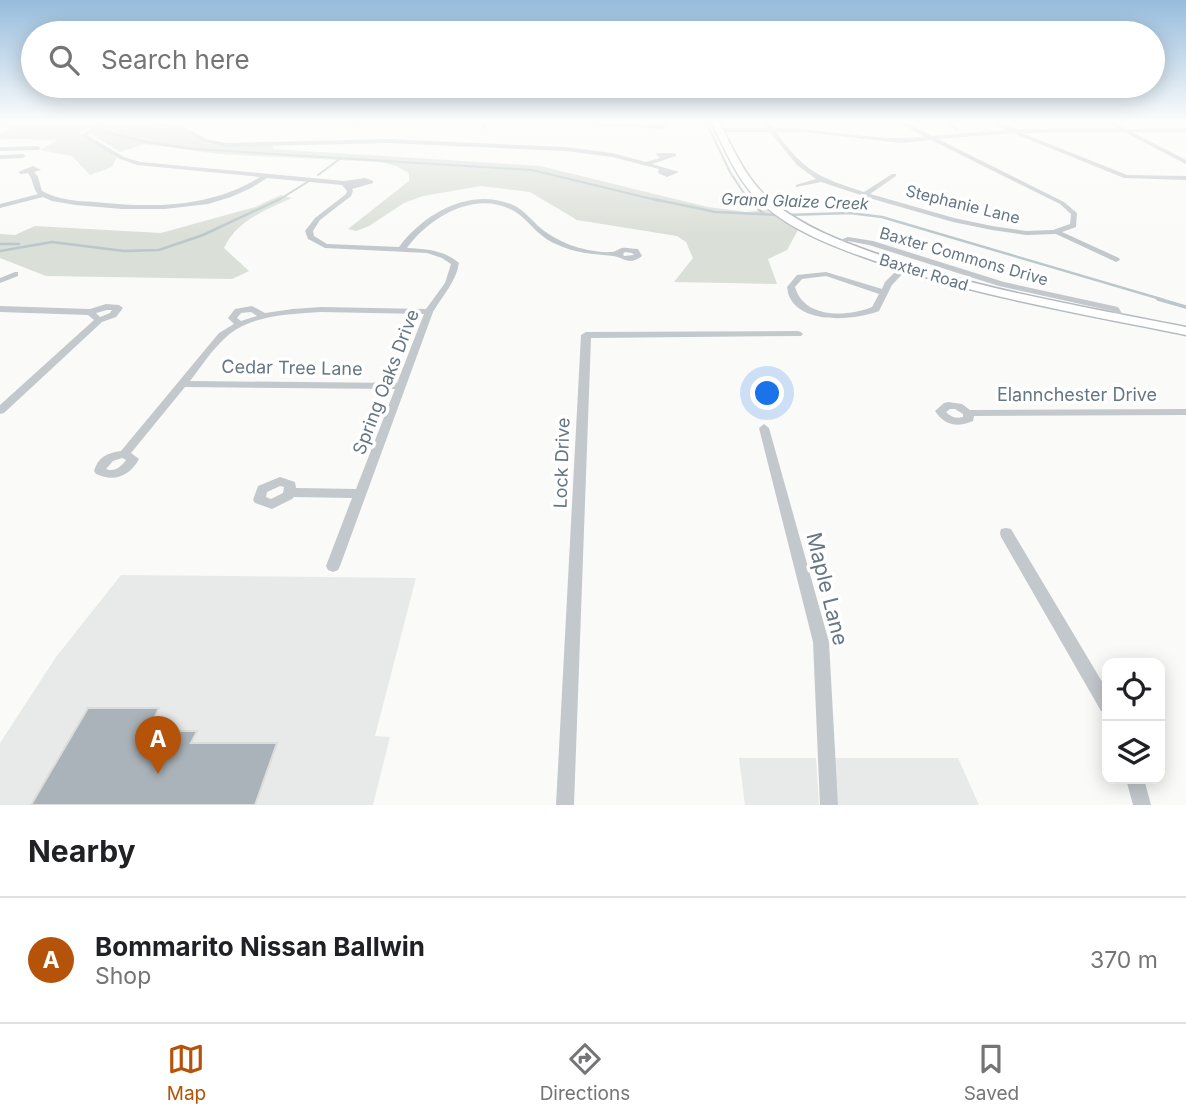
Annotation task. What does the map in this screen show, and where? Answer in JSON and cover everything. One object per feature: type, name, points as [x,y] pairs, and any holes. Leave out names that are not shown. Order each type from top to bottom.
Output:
[{"type":"main road","name":"Baxter Road","points":[[737,160],[757,193],[774,208],[836,243],[904,268],[964,285],[1186,331]]},
{"type":"street","name":"Spring Oaks Drive","points":[[127,160],[165,168],[267,175],[346,185],[350,193],[343,202],[314,223],[309,230],[310,237],[333,248],[437,254],[455,263],[454,275],[429,312],[333,566]]},
{"type":"street","points":[[628,160],[662,169]]},
{"type":"street","points":[[646,164],[657,160]]},
{"type":"street","name":"Stephanie Lane","points":[[794,160],[820,180],[1003,232],[1057,232]]},
{"type":"street","points":[[970,160],[1071,209],[1075,216],[1073,225],[1057,232]]},
{"type":"street","points":[[1080,160],[1126,180],[1186,178]]},
{"type":"street","points":[[31,173],[35,177],[36,188],[42,195]]},
{"type":"street","points":[[1,207],[42,195],[67,202],[169,209],[239,191],[267,175]]},
{"type":"street","points":[[866,194],[894,175]]},
{"type":"street","points":[[798,186],[820,180]]},
{"type":"street","points":[[401,250],[408,237],[443,211],[466,204],[485,203],[516,209],[547,237],[563,244],[602,254],[618,254]]},
{"type":"street","points":[[1057,232],[1116,260]]},
{"type":"street","name":"Baxter Commons Drive","points":[[836,243],[848,239],[870,243],[1002,284],[1115,309],[1121,318]]},
{"type":"street","points":[[883,292],[826,274],[800,277],[791,287],[791,294],[802,306],[833,316],[869,313],[876,309],[883,292],[904,268]]},
{"type":"street","points":[[0,281],[15,274]]},
{"type":"street","points":[[0,309],[91,312],[106,307],[119,308],[113,315],[99,320],[0,411]]},
{"type":"street","points":[[124,454],[222,335],[239,324],[262,315],[291,310],[429,312]]},
{"type":"street","points":[[91,312],[99,320]]},
{"type":"street","name":"Lock Drive","points":[[565,805],[586,335],[798,334]]},
{"type":"street","name":"Cedar Tree Lane","points":[[182,384],[401,386]]},
{"type":"street","name":"Elannchester Drive","points":[[968,413],[1186,412]]},
{"type":"street","name":"Maple Lane","points":[[764,428],[821,642],[829,805]]},
{"type":"street","points":[[291,492],[360,494]]},
{"type":"street","points":[[1006,533],[1102,696]]},
{"type":"street","points":[[1136,784],[1142,805]]},
{"type":"shaded area","points":[[75,160],[116,160],[112,167],[90,175]]},
{"type":"shaded area","points":[[331,160],[439,160],[540,166],[708,207],[746,212],[766,210],[798,230],[787,250],[768,259],[777,284],[674,282],[693,258],[686,242],[677,236],[577,220],[530,192],[481,186],[423,196],[404,203],[369,226],[356,231],[348,229],[409,181],[409,173],[380,162]]},
{"type":"shaded area","points":[[281,195],[292,198],[244,223],[224,248],[249,271],[232,279],[46,276],[0,258],[0,234],[15,235],[35,226],[161,233],[255,207]]},
{"type":"shaded area","points":[[121,575],[416,578],[375,736],[390,737],[373,805],[0,805],[0,743],[56,657]]},
{"type":"shaded area","points":[[739,758],[816,758],[819,805],[745,805]]},
{"type":"shaded area","points":[[834,758],[958,758],[979,805],[838,805]]},
{"type":"building","points":[[88,708],[159,708],[148,731],[197,731],[191,743],[277,743],[255,805],[31,805]]},
{"type":"waterway","points":[[318,175],[339,160]]},
{"type":"waterway","name":"Grand Glaize Creek","points":[[365,160],[532,170],[660,201]]},
{"type":"waterway","points":[[724,160],[749,200]]},
{"type":"waterway","points":[[277,201],[309,181]]},
{"type":"waterway","points":[[0,251],[52,242],[124,251],[159,250],[203,235],[280,199]]},
{"type":"waterway","name":"Grand Glaize Creek","points":[[653,199],[716,212],[779,215]]},
{"type":"waterway","points":[[749,200],[764,214]]},
{"type":"waterway","name":"Grand Glaize Creek","points":[[786,215],[850,213],[882,217],[1164,300]]},
{"type":"waterway","points":[[0,244],[19,244]]},
{"type":"waterway","name":"Grand Glaize Creek","points":[[1158,299],[1186,307]]},
{"type":"place","name":"Bommarito Nissan Ballwin","points":[[158,774]]}]
